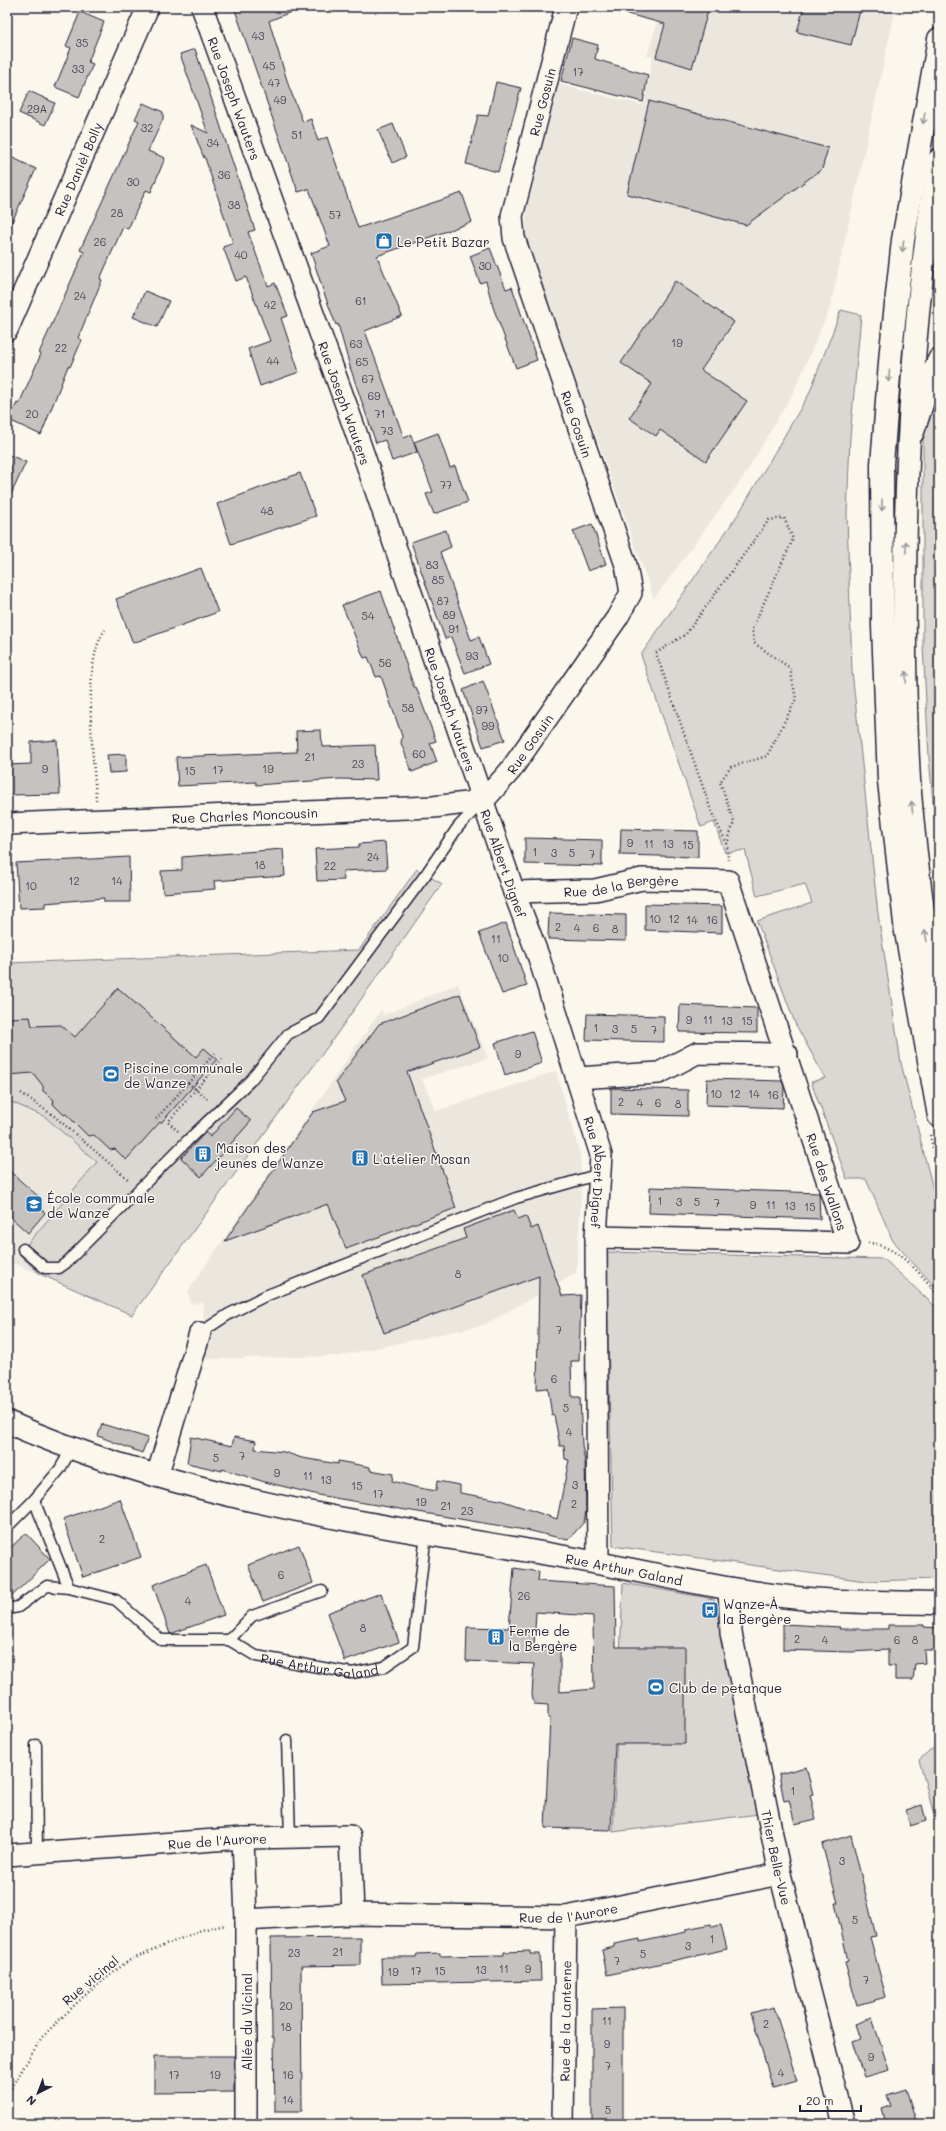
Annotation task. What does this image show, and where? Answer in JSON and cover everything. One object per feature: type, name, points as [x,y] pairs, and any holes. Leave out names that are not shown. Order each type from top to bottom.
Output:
[{"type":"main road","points":[[939,39],[903,240],[891,350],[882,464],[883,626],[889,781],[906,932],[939,1116]]},
{"type":"main road","points":[[939,163],[926,239],[914,343],[908,450],[904,625],[909,780],[925,929],[939,1016]]},
{"type":"main road","name":"Rue Arthur Galand","points":[[7,1422],[72,1448],[157,1476],[292,1509],[598,1562],[729,1588],[823,1600],[939,1603]]},
{"type":"street","name":"Rue Danièl Bolly","points":[[7,330],[148,7]]},
{"type":"street","name":"Rue Joseph Wauters","points":[[202,7],[354,424],[483,801]]},
{"type":"street","name":"Rue Gosuin","points":[[483,801],[510,771],[609,630],[631,593],[626,565],[514,238],[512,216],[566,7]]},
{"type":"street","points":[[908,450],[934,369],[939,359]]},
{"type":"street","name":"Rue Charles Moncousin","points":[[7,824],[433,806],[483,801]]},
{"type":"street","name":"Rue Albert Dignef","points":[[483,801],[514,892],[539,958],[601,1155],[596,1237],[598,1562]]},
{"type":"street","name":"Rue de la Bergère","points":[[514,892],[595,890],[642,879],[728,881]]},
{"type":"street","name":"Rue des Wallons","points":[[596,1237],[848,1243],[787,1054],[728,881]]},
{"type":"street","points":[[577,1078],[659,1073],[697,1053],[787,1054]]},
{"type":"street","points":[[157,1476],[200,1333]]},
{"type":"street","name":"Thier Belle-Vue","points":[[729,1588],[731,1633],[780,1874],[844,2124]]},
{"type":"street","name":"Rue de l'Aurore","points":[[7,1855],[244,1838],[350,1836],[353,1914]]},
{"type":"street","name":"Allée du Vicinal","points":[[244,1838],[246,1920],[246,2124]]},
{"type":"street","name":"Rue de l'Aurore","points":[[246,1920],[353,1914],[566,1917],[780,1874]]},
{"type":"street","name":"Rue de la Lanterne","points":[[563,2124],[566,1917]]},
{"type":"lane","points":[[23,1249],[45,1268],[59,1268],[90,1242],[188,1140],[250,1081],[288,1034],[319,1018],[426,874],[458,827],[483,801]]},
{"type":"lane","points":[[200,1333],[229,1314],[265,1296],[516,1198],[600,1174]]},
{"type":"lane","points":[[7,1527],[34,1500],[60,1468],[72,1448]]},
{"type":"lane","points":[[34,1500],[69,1588]]},
{"type":"lane","name":"Rue Arthur Galand","points":[[229,1640],[256,1656],[315,1667],[352,1673],[384,1667],[413,1647],[426,1533]]},
{"type":"lane","points":[[7,1608],[18,1607],[47,1586],[69,1588],[116,1600],[161,1640],[229,1640],[252,1616],[322,1591]]},
{"type":"lane","points":[[287,1740],[290,1837]]},
{"type":"lane","points":[[36,1745],[37,1854]]},
{"type":"path","points":[[727,844],[712,813],[656,653],[686,634],[769,520],[784,518],[794,539],[752,629],[754,644],[790,668],[796,698],[767,756],[732,767],[720,782],[734,822],[727,844],[728,881]]},
{"type":"path","points":[[97,820],[91,682],[99,638],[105,630]]},
{"type":"path","points":[[156,1119],[215,1053]]},
{"type":"path","points":[[188,1140],[168,1122],[222,1059]]},
{"type":"path","points":[[21,1093],[54,1116],[140,1189]]},
{"type":"path","points":[[848,1243],[875,1243],[902,1257],[926,1279],[939,1296]]},
{"type":"path","name":"Rue vicinal","points":[[7,2095],[42,2037],[85,1995],[128,1961],[200,1930],[246,1920]]},
{"type":"shaded area","points":[[662,7],[896,7],[830,308],[794,391],[744,476],[654,599],[526,240],[526,213],[557,84],[642,105],[653,57],[647,56]]},
{"type":"shaded area","points":[[841,310],[861,315],[850,437],[847,515],[852,671],[878,914],[901,1063],[939,1213],[939,1291],[893,1241],[866,1179],[847,1179],[811,1082],[825,1078],[795,1023],[757,921],[812,903],[805,884],[757,896],[745,850],[725,853],[714,822],[701,827],[641,655],[739,513],[809,394]]},
{"type":"shaded area","points":[[939,385],[939,870],[929,757],[923,646],[923,425]]},
{"type":"shaded area","points":[[417,869],[442,884],[336,1035],[132,1315],[40,1274],[19,1254],[97,1162],[45,1117],[7,1100],[7,963],[359,950]]},
{"type":"shaded area","points":[[458,984],[488,1058],[422,1079],[436,1111],[556,1071],[580,1154],[582,1185],[576,1273],[484,1325],[339,1356],[205,1359],[203,1303],[191,1304],[188,1291],[381,1010],[384,1015]]},
{"type":"shaded area","name":"École communale de Wanze","points":[[7,1100],[45,1117],[97,1162],[20,1253],[40,1274],[7,1261]]},
{"type":"shaded area","points":[[606,1252],[884,1259],[939,1310],[939,1579],[866,1581],[613,1546]]},
{"type":"shaded area","points":[[623,1583],[714,1599],[759,1814],[613,1832]]},
{"type":"shaded area","points":[[939,1742],[939,1833],[919,1760]]},
{"type":"building","points":[[234,7],[303,7],[269,21],[289,87],[303,122],[311,119],[318,141],[327,137],[358,228],[462,193],[472,222],[377,256],[402,316],[365,331],[404,438],[411,435],[417,452],[392,461],[385,440],[376,443],[350,367],[338,324],[336,325],[311,253],[330,246],[309,189],[298,192]]},
{"type":"building","points":[[620,7],[709,7],[692,68],[656,57],[665,24],[620,12]]},
{"type":"building","points":[[804,7],[861,7],[851,45],[797,32]]},
{"type":"building","points":[[80,12],[104,22],[88,62],[93,64],[79,97],[55,87],[71,48],[66,46]]},
{"type":"building","points":[[572,38],[598,45],[595,59],[648,75],[643,102],[561,81]]},
{"type":"building","points":[[195,49],[255,230],[248,232],[268,286],[275,283],[288,316],[281,318],[299,372],[260,386],[248,349],[270,341],[246,277],[236,281],[223,247],[233,243],[205,158],[191,125],[208,133],[180,54]]},
{"type":"building","points":[[496,82],[521,88],[498,172],[466,164],[478,115],[488,116]]},
{"type":"building","points":[[29,91],[55,103],[45,125],[19,113]]},
{"type":"building","points":[[649,101],[828,148],[822,169],[746,225],[627,194]]},
{"type":"building","points":[[143,103],[163,112],[163,119],[148,151],[165,158],[151,192],[146,190],[128,229],[123,227],[100,279],[102,280],[78,338],[82,340],[70,367],[68,366],[41,435],[9,420],[17,403],[19,404],[41,354],[39,353],[84,252],[80,250],[139,121],[135,119]]},
{"type":"building","points":[[393,124],[406,157],[392,163],[378,130]]},
{"type":"building","points":[[7,155],[36,169],[7,233]]},
{"type":"building","points":[[490,248],[506,289],[512,287],[537,360],[516,368],[493,307],[486,281],[480,283],[470,256]]},
{"type":"building","points":[[675,281],[734,322],[701,370],[747,401],[706,461],[660,430],[656,436],[629,418],[652,384],[621,363]]},
{"type":"building","points":[[145,291],[169,301],[157,327],[133,317]]},
{"type":"building","points":[[438,433],[450,468],[455,466],[468,502],[434,514],[426,494],[433,492],[414,442]]},
{"type":"building","points":[[7,454],[26,462],[7,503]]},
{"type":"building","points":[[300,473],[316,516],[231,544],[217,504]]},
{"type":"building","points":[[592,524],[606,564],[588,571],[573,531]]},
{"type":"building","points":[[446,530],[451,547],[440,552],[471,640],[479,637],[489,664],[465,673],[451,637],[445,639],[411,542]]},
{"type":"building","points":[[201,568],[218,612],[133,643],[116,599]]},
{"type":"building","points":[[381,591],[414,687],[416,687],[436,741],[430,743],[437,762],[412,772],[401,743],[402,736],[381,676],[376,677],[368,657],[364,658],[342,605]]},
{"type":"building","points":[[483,681],[505,740],[483,747],[463,690]]},
{"type":"building","points":[[321,730],[322,747],[375,745],[377,780],[340,779],[256,785],[256,782],[178,786],[176,757],[297,752],[296,731]]},
{"type":"building","points":[[57,740],[60,794],[7,795],[7,765],[31,764],[31,742]]},
{"type":"building","points":[[126,754],[126,772],[109,773],[107,755]]},
{"type":"building","points":[[621,829],[698,831],[698,857],[620,855]]},
{"type":"building","points":[[525,838],[602,840],[602,866],[525,864]]},
{"type":"building","points":[[385,842],[387,869],[343,871],[344,880],[317,881],[315,849],[359,847],[359,844]]},
{"type":"building","points":[[283,849],[285,876],[214,881],[215,889],[163,893],[161,871],[182,870],[182,857]]},
{"type":"building","points":[[129,857],[130,902],[104,902],[104,898],[45,903],[45,907],[19,908],[16,863]]},
{"type":"building","points":[[645,904],[722,906],[722,933],[645,930]]},
{"type":"building","points":[[549,913],[626,915],[626,941],[548,939]]},
{"type":"building","points":[[506,923],[527,986],[502,994],[479,933]]},
{"type":"building","name":"Piscine communale de Wanze","points":[[118,988],[196,1057],[204,1048],[217,1059],[161,1123],[160,1122],[126,1160],[115,1149],[110,1150],[94,1135],[88,1136],[66,1114],[64,1115],[53,1104],[54,1100],[43,1091],[43,1086],[33,1073],[7,1075],[7,1018],[30,1017],[32,1026],[61,1025],[75,1037]]},
{"type":"building","name":"L'atelier Mosan","points":[[460,994],[480,1047],[407,1072],[456,1208],[346,1249],[328,1204],[225,1241],[313,1112],[345,1101],[336,1082],[379,1024]]},
{"type":"building","points":[[680,1005],[757,1008],[757,1033],[679,1032]]},
{"type":"building","points":[[587,1014],[664,1016],[664,1042],[586,1040]]},
{"type":"building","points":[[532,1031],[542,1063],[505,1075],[495,1043]]},
{"type":"building","points":[[707,1079],[782,1081],[784,1087],[783,1108],[706,1105]]},
{"type":"building","points":[[611,1088],[688,1090],[688,1116],[611,1114]]},
{"type":"building","points":[[236,1108],[251,1121],[201,1177],[181,1158],[206,1132],[210,1137]]},
{"type":"building","points":[[7,1169],[39,1197],[34,1203],[45,1213],[28,1233],[7,1214]]},
{"type":"building","points":[[650,1187],[819,1193],[820,1219],[649,1213]]},
{"type":"building","points":[[514,1210],[518,1219],[526,1216],[531,1229],[538,1226],[562,1296],[581,1295],[579,1361],[571,1361],[572,1397],[580,1397],[582,1445],[585,1462],[586,1511],[584,1522],[568,1540],[531,1531],[323,1496],[265,1482],[222,1469],[222,1471],[187,1463],[191,1437],[232,1446],[234,1437],[256,1441],[255,1449],[284,1452],[302,1458],[338,1464],[338,1461],[370,1467],[370,1470],[393,1474],[392,1481],[419,1488],[436,1491],[437,1481],[460,1485],[460,1493],[500,1500],[557,1519],[569,1460],[565,1459],[564,1446],[560,1446],[554,1415],[552,1416],[548,1388],[537,1389],[539,1276],[384,1333],[363,1275],[466,1238],[463,1229]]},
{"type":"building","points":[[102,1424],[148,1438],[142,1453],[98,1436]]},
{"type":"building","points":[[120,1499],[141,1557],[83,1577],[63,1519]]},
{"type":"building","points":[[26,1533],[50,1559],[7,1601],[7,1551]]},
{"type":"building","points":[[299,1545],[313,1583],[263,1602],[248,1565]]},
{"type":"building","points":[[206,1565],[224,1615],[170,1634],[153,1585]]},
{"type":"building","points":[[514,1568],[539,1572],[538,1581],[615,1586],[616,1647],[685,1647],[685,1744],[615,1744],[611,1830],[545,1828],[550,1718],[548,1718],[548,1705],[534,1704],[532,1695],[534,1664],[466,1661],[467,1627],[509,1628]],"holes":[[[536,1612],[593,1616],[594,1689],[560,1692],[560,1647],[534,1646]]]},
{"type":"building","points":[[381,1593],[399,1642],[345,1661],[327,1613]]},
{"type":"building","points":[[783,1624],[840,1627],[839,1629],[888,1629],[888,1625],[924,1625],[924,1627],[939,1628],[939,1650],[924,1650],[925,1663],[915,1664],[913,1680],[895,1680],[895,1666],[888,1666],[888,1650],[850,1652],[783,1650]]},
{"type":"building","points":[[806,1767],[813,1794],[810,1795],[816,1819],[795,1824],[789,1800],[784,1801],[779,1774]]},
{"type":"building","points":[[922,1805],[926,1821],[910,1826],[906,1810]]},
{"type":"building","points":[[851,1835],[876,1936],[870,1937],[886,1997],[857,2005],[845,1962],[848,1961],[835,1903],[838,1903],[822,1844]]},
{"type":"building","points":[[711,1924],[712,1927],[721,1925],[727,1949],[607,1975],[602,1950],[614,1947],[614,1944],[640,1939],[640,1942],[686,1932],[686,1929]]},
{"type":"building","points":[[360,1937],[360,1965],[301,1966],[302,2111],[275,2111],[274,2037],[272,2037],[271,1938]]},
{"type":"building","points":[[530,1951],[530,1954],[540,1954],[541,1981],[382,1984],[381,1957],[416,1957],[417,1954],[440,1953],[440,1956],[504,1955],[504,1952]]},
{"type":"building","points":[[774,2007],[797,2081],[773,2088],[751,2013]]},
{"type":"building","points":[[623,2008],[623,2124],[592,2124],[592,2009]]},
{"type":"building","points":[[872,2018],[889,2070],[864,2077],[852,2042],[860,2039],[855,2024]]},
{"type":"building","points":[[154,2056],[234,2056],[234,2092],[154,2093]]},
{"type":"building","points":[[906,2089],[917,2124],[886,2124],[882,2109],[891,2106],[887,2095]]},
{"type":"place","name":"Le Petit Bazar","points":[[384,241]]},
{"type":"place","name":"Piscine communale de Wanze","points":[[111,1074]]},
{"type":"place","name":"Maison des jeunes de Wanze","points":[[203,1154]]},
{"type":"place","name":"L'atelier Mosan","points":[[360,1158]]},
{"type":"place","name":"École communale de Wanze","points":[[34,1204]]},
{"type":"place","name":"Wanze À la Bergère","points":[[710,1610]]},
{"type":"place","name":"Ferme de la Bergère","points":[[496,1637]]},
{"type":"place","name":"Club de petanque","points":[[656,1687]]}]
